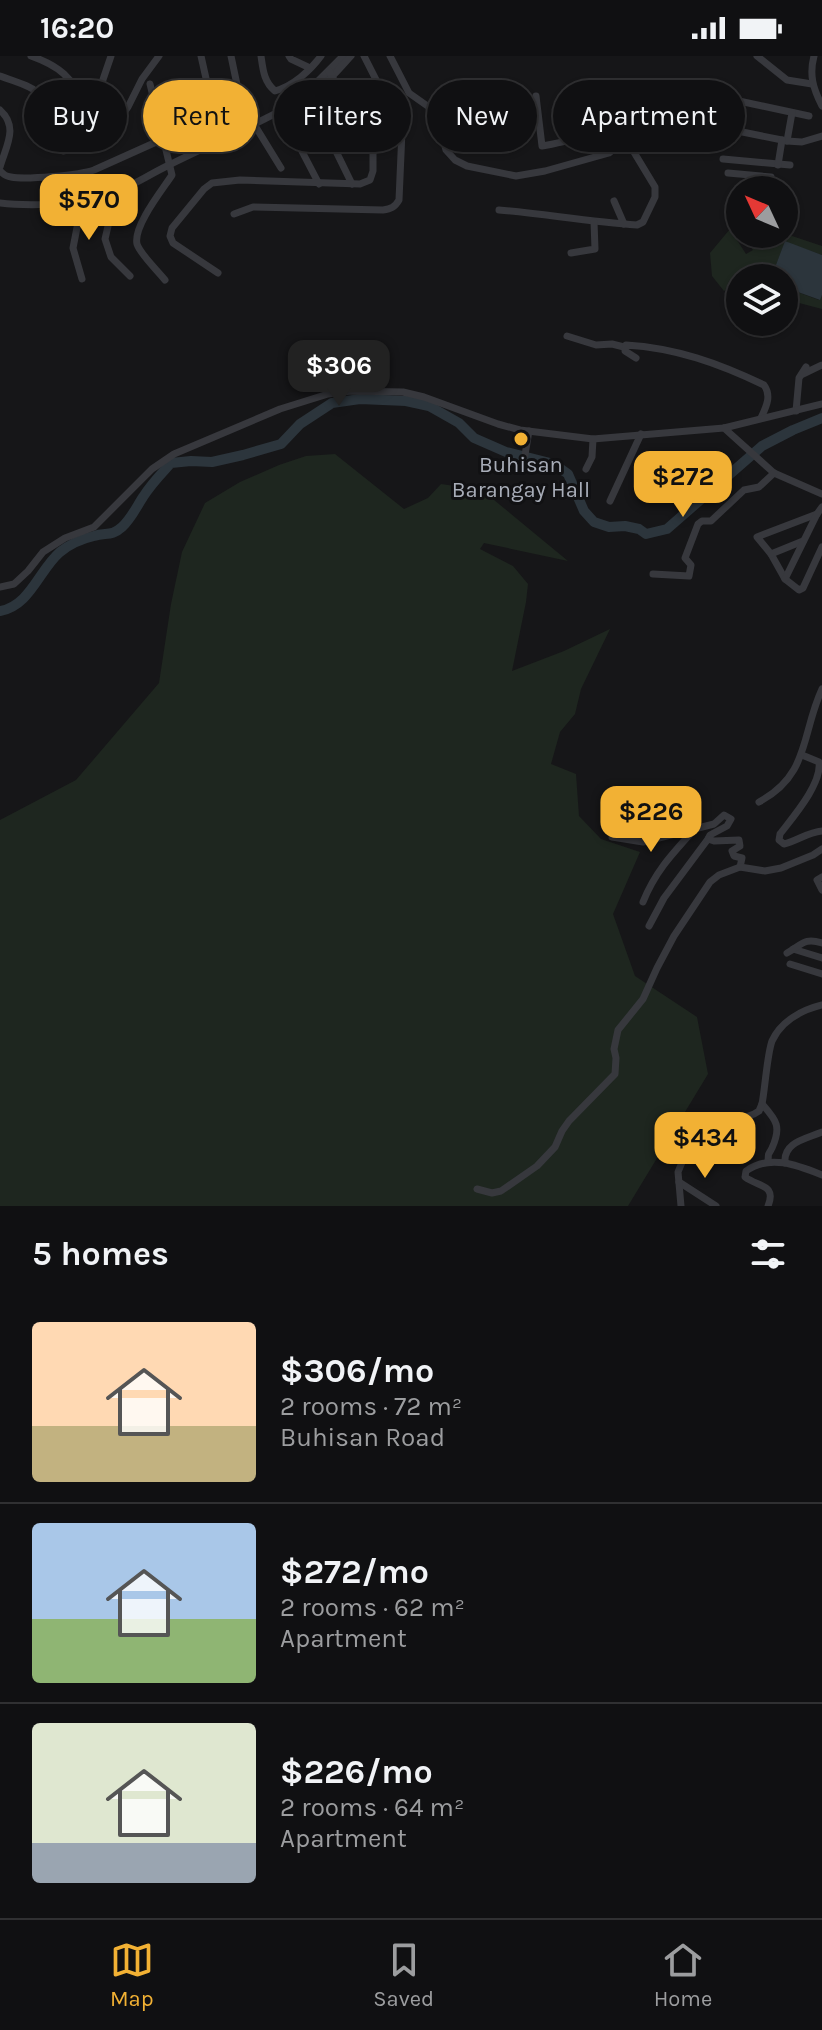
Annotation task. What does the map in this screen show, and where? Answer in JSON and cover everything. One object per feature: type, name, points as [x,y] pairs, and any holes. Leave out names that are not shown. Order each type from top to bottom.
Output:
[{"type":"street","points":[[31,56],[63,72],[84,106],[90,108],[95,103],[111,56]]},
{"type":"street","points":[[0,76],[42,96],[47,104],[53,148],[69,151],[94,145],[109,133],[159,56]]},
{"type":"street","points":[[201,56],[206,80]]},
{"type":"street","points":[[231,56],[236,80]]},
{"type":"street","points":[[261,56],[264,77],[268,86],[275,91],[287,88],[321,56]]},
{"type":"street","points":[[289,56],[310,68]]},
{"type":"street","points":[[331,74],[343,56]]},
{"type":"street","points":[[324,80],[351,56]]},
{"type":"street","points":[[234,214],[253,207],[383,210],[397,204],[402,131],[364,56]]},
{"type":"street","points":[[390,56],[405,89],[436,112],[448,153],[467,166],[523,176],[610,152]]},
{"type":"street","points":[[757,56],[787,80],[812,84]]},
{"type":"street","points":[[814,56],[812,84],[822,106]]},
{"type":"street","points":[[218,273],[173,243],[170,236],[172,228],[212,183],[240,180],[364,184],[370,180],[374,153],[331,74]]},
{"type":"street","points":[[745,102],[809,116]]},
{"type":"street","points":[[537,104],[542,146],[553,143]]},
{"type":"street","points":[[0,110],[11,127],[0,169],[7,176],[21,178],[89,172],[143,148]]},
{"type":"street","points":[[778,165],[792,113]]},
{"type":"street","points":[[745,132],[802,142],[822,136]]},
{"type":"street","points":[[258,136],[281,168]]},
{"type":"street","points":[[165,280],[139,248],[137,241],[148,209],[172,175],[167,152]]},
{"type":"street","points":[[0,203],[82,202],[116,192],[196,152]]},
{"type":"street","points":[[302,152],[319,184]]},
{"type":"street","points":[[335,152],[352,184]]},
{"type":"street","points":[[499,210],[637,225],[643,222],[655,197],[655,187],[634,152]]},
{"type":"street","points":[[723,159],[790,165]]},
{"type":"street","points":[[757,175],[759,163]]},
{"type":"street","points":[[728,173],[764,176]]},
{"type":"street","points":[[116,192],[105,239],[111,257],[130,276]]},
{"type":"street","points":[[614,201],[624,224]]},
{"type":"street","points":[[82,202],[73,248],[82,279]]},
{"type":"street","points":[[571,253],[595,249],[594,222]]},
{"type":"street","points":[[567,336],[596,345],[624,347],[629,344],[692,356],[727,368],[764,385],[768,400],[761,418]]},
{"type":"street","points":[[624,347],[636,358]]},
{"type":"street","points":[[796,411],[799,378],[804,370],[822,365]]},
{"type":"street","points":[[0,587],[14,584],[43,552],[65,538],[94,527],[152,469],[174,454],[304,400],[328,394],[403,392],[498,424],[593,439],[724,428],[822,404]]},
{"type":"street","points":[[724,428],[774,473],[822,494]]},
{"type":"street","points":[[525,455],[529,431]]},
{"type":"street","points":[[610,501],[641,434]]},
{"type":"street","points":[[586,469],[592,457],[593,439]]},
{"type":"street","points":[[653,574],[689,576],[691,565],[685,558],[700,522],[711,521],[744,490],[759,487],[774,473]]},
{"type":"street","points":[[785,579],[819,511]]},
{"type":"street","points":[[819,511],[757,537],[785,579],[799,590],[822,547]]},
{"type":"street","points":[[771,554],[803,541]]},
{"type":"street","points":[[759,802],[795,770],[822,689]]},
{"type":"street","points":[[802,755],[819,762],[821,768],[812,791],[780,834],[779,840],[784,844],[822,831]]},
{"type":"street","points":[[612,837],[643,842],[714,824],[721,816],[727,815],[731,819],[727,826],[712,833],[670,888],[649,926]]},
{"type":"street","points":[[643,902],[666,859],[695,829]]},
{"type":"street","points":[[708,839],[739,840],[740,846],[732,851],[734,856],[742,858],[740,867]]},
{"type":"street","points":[[477,1189],[492,1193],[501,1191],[537,1166],[555,1147],[569,1121],[615,1074],[614,1049],[618,1030],[643,999],[674,936],[710,882],[740,867],[771,870],[821,853]]},
{"type":"street","points":[[822,877],[817,880],[822,890]]},
{"type":"street","points":[[822,943],[806,940],[790,951],[822,958]]},
{"type":"street","points":[[790,964],[822,974]]},
{"type":"street","points":[[681,1206],[678,1172],[683,1160],[732,1122],[759,1111],[772,1041],[790,1019],[822,1005]]},
{"type":"street","points":[[762,1104],[775,1118],[778,1127],[768,1161]]},
{"type":"street","points":[[785,1163],[786,1149],[822,1132]]},
{"type":"street","points":[[768,1206],[771,1192],[747,1180],[745,1174],[751,1167],[768,1161],[822,1175]]},
{"type":"street","points":[[679,1182],[716,1206]]},
{"type":"shaded area","points":[[726,234],[726,248],[742,248],[746,254],[753,250],[783,248],[776,264],[726,264],[724,291],[712,276],[710,253]]},
{"type":"shaded area","points":[[798,238],[822,246],[822,255],[798,247]]},
{"type":"shaded area","points":[[798,246],[822,255],[820,300],[798,292],[798,264],[776,264],[782,248]]},
{"type":"shaded area","points":[[798,292],[819,300],[822,295],[822,309],[798,303]]},
{"type":"shaded area","points":[[335,454],[404,509],[428,498],[441,484],[482,490],[568,561],[484,543],[480,549],[513,566],[528,584],[512,671],[610,629],[581,689],[575,714],[560,732],[551,764],[576,774],[579,816],[601,839],[640,852],[613,914],[635,976],[697,1017],[708,1074],[628,1206],[0,1206],[0,820],[76,780],[159,683],[182,552],[205,503],[240,482],[279,465],[306,456]]},
{"type":"waterway","points":[[0,611],[10,608],[27,595],[64,549],[80,540],[111,533],[122,527],[171,463],[212,462],[281,444],[300,424],[332,403],[360,399],[406,401],[429,406],[459,423],[474,438],[506,452],[554,464],[568,474],[584,511],[594,522],[609,527],[639,529],[646,534],[667,529],[762,446],[822,418]]},
{"type":"place","name":"Buhisan Barangay Hall","points":[[521,439]]}]
